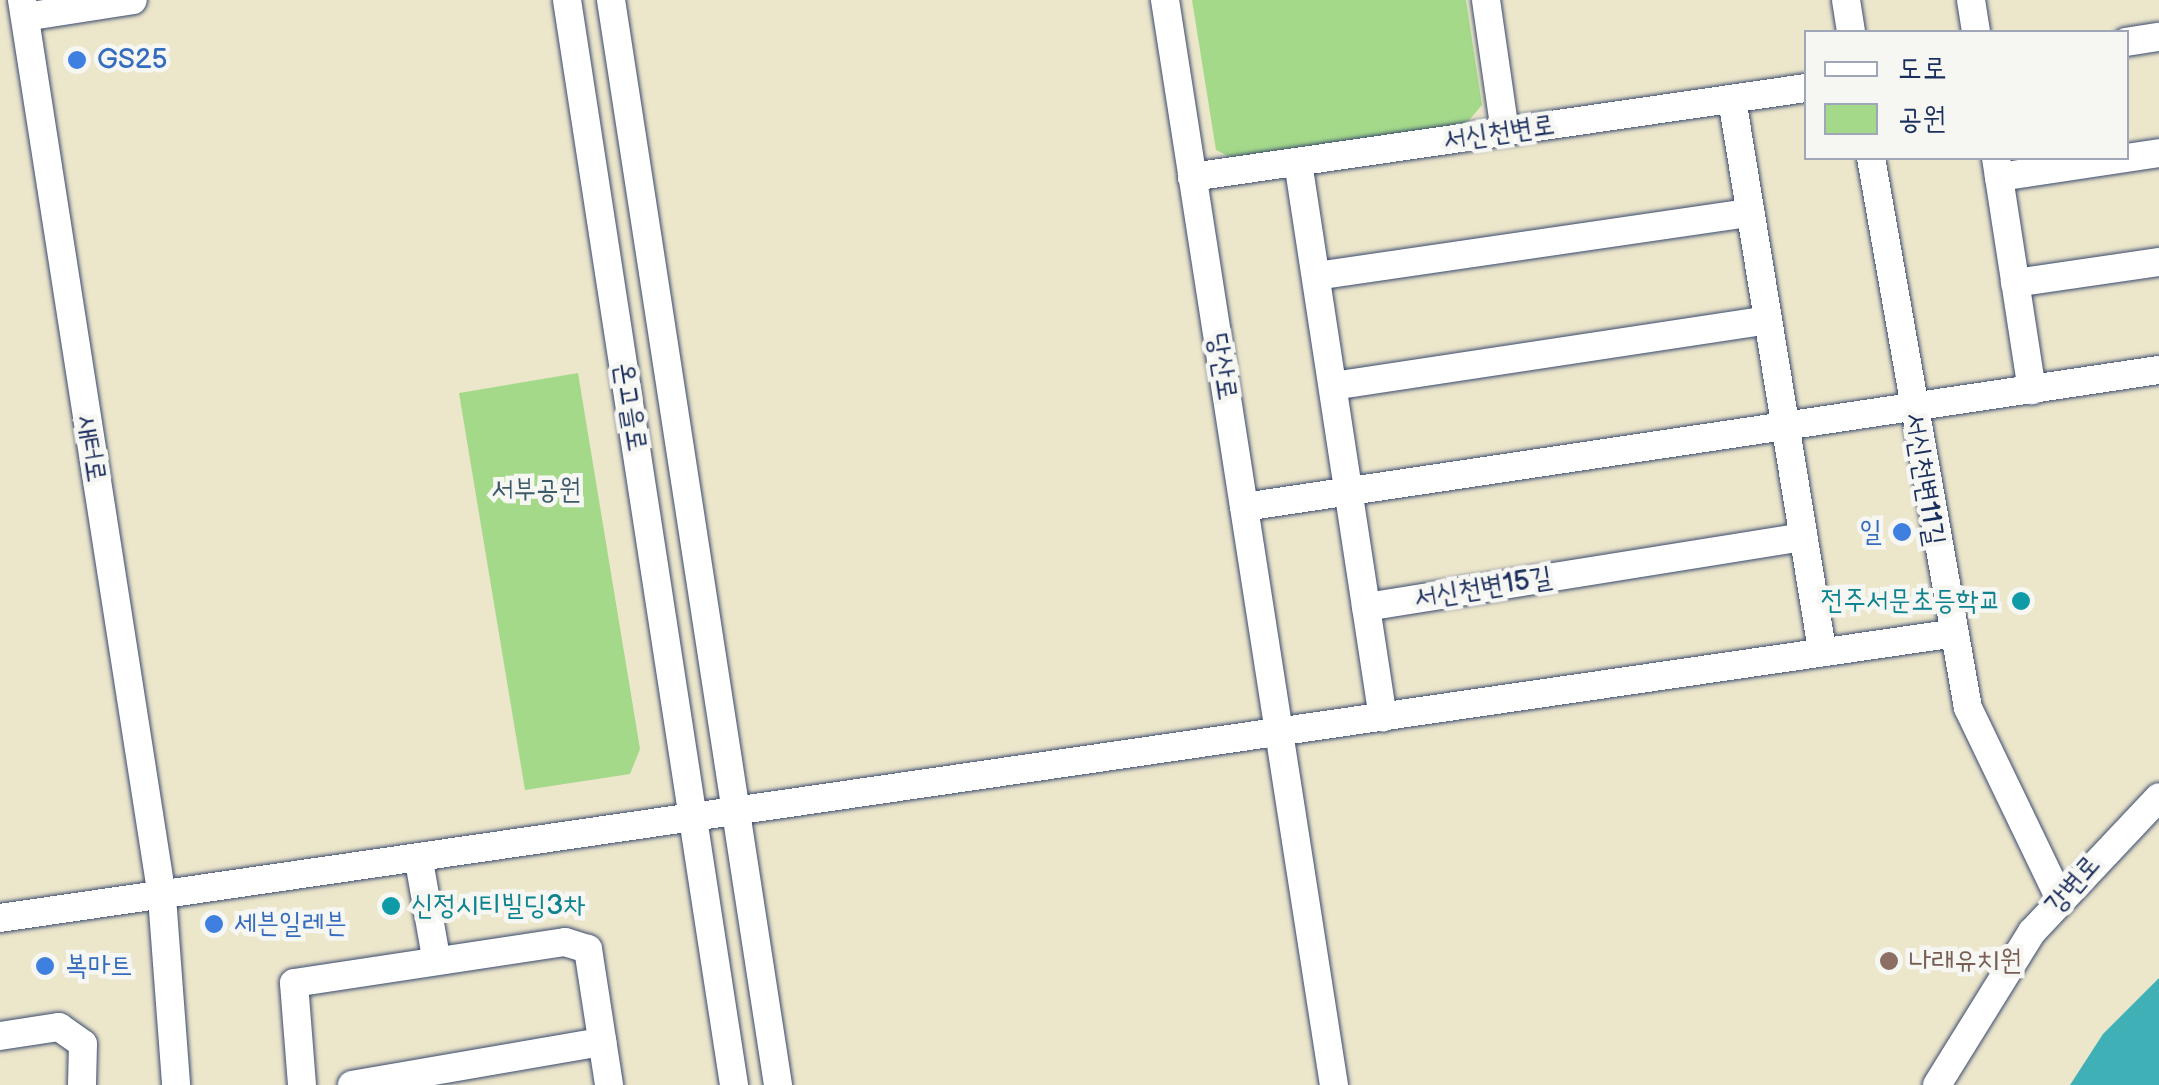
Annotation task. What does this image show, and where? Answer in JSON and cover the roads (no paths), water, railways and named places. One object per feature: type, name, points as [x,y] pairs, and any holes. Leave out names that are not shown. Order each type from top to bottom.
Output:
[{"type":"street","points":[[23,9],[134,0]]},
{"type":"street","name":"온고을로","points":[[567,0],[734,1085]]},
{"type":"street","name":"온고을로","points":[[611,0],[778,1085]]},
{"type":"street","name":"당산로","points":[[1165,0],[1334,1085]]},
{"type":"street","points":[[1486,0],[1505,132]]},
{"type":"street","points":[[1846,0],[1851,30]]},
{"type":"street","points":[[1971,0],[1976,30]]},
{"type":"street","name":"새터로","points":[[23,9],[162,897],[176,1085]]},
{"type":"street","points":[[2129,42],[2159,37]]},
{"type":"street","name":"서신천변로","points":[[1192,178],[1804,88]]},
{"type":"street","points":[[1732,99],[1822,650]]},
{"type":"street","points":[[2129,156],[2159,153]]},
{"type":"street","name":"서신천변11길","points":[[1871,160],[1949,634],[1968,708],[2060,898]]},
{"type":"street","points":[[2032,390],[1997,167],[2078,160]]},
{"type":"street","points":[[1298,162],[1383,718]]},
{"type":"street","points":[[1316,276],[1750,213]]},
{"type":"street","points":[[2015,283],[2159,262]]},
{"type":"street","points":[[1333,386],[1768,320]]},
{"type":"street","points":[[1244,506],[1786,431],[2159,370]]},
{"type":"street","name":"서신천변15길","points":[[1366,607],[1804,537]]},
{"type":"street","points":[[0,918],[419,860],[693,813],[734,813],[1949,634]]},
{"type":"street","name":"강변로","points":[[1938,1085],[2060,898],[2159,797]]},
{"type":"street","points":[[419,860],[436,957]]},
{"type":"street","points":[[302,1085],[294,983],[436,957],[565,942],[588,949],[609,1085]]},
{"type":"street","points":[[0,1036],[58,1027],[83,1044],[82,1085]]},
{"type":"street","points":[[352,1085],[602,1042]]},
{"type":"water","points":[[2159,978],[2159,1085],[2070,1085],[2103,1034]]},
{"type":"place","name":"GS25","points":[[77,60]]},
{"type":"place","name":"일","points":[[1902,532]]},
{"type":"place","name":"전주서문초등학교","points":[[2021,601]]},
{"type":"place","name":"신정시티빌딩3차","points":[[391,906]]},
{"type":"place","name":"세븐일레븐","points":[[214,924]]},
{"type":"place","name":"나래유치원","points":[[1889,961]]},
{"type":"place","name":"복마트","points":[[45,966]]},
{"type":"park label","name":"서부공원","points":[[536,490]]}]
